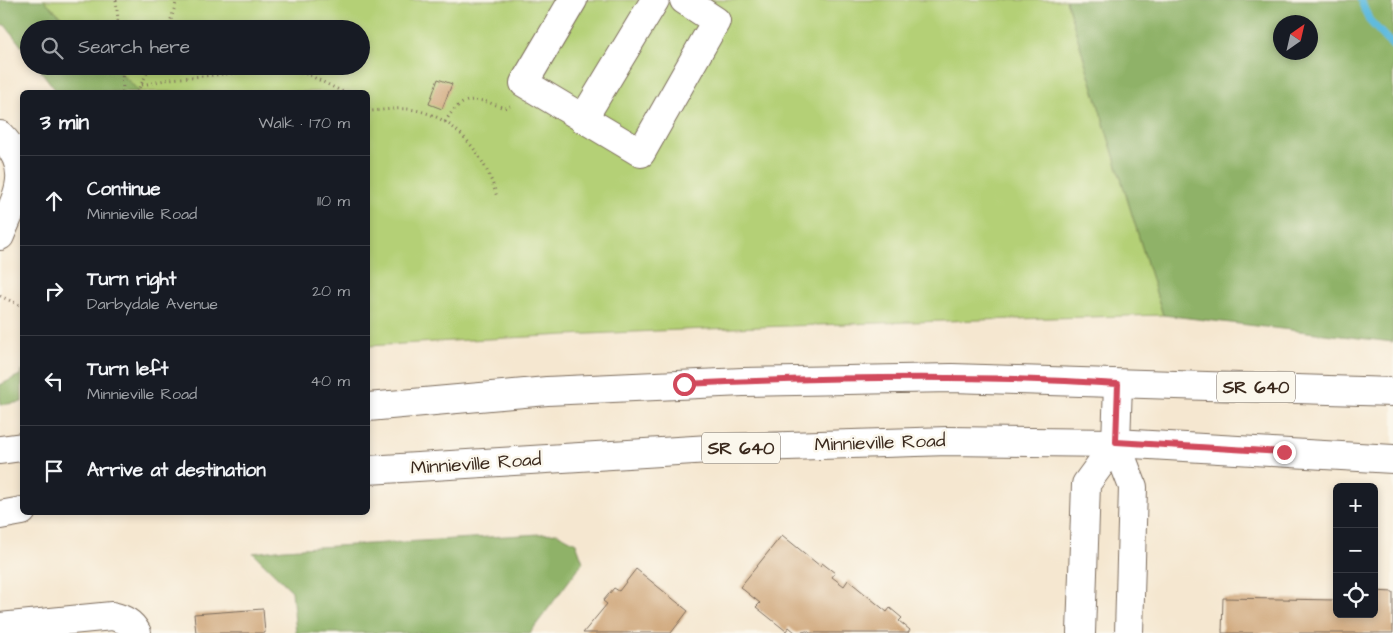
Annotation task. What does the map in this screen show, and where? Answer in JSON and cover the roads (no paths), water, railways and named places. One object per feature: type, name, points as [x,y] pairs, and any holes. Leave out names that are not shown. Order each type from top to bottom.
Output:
[{"type":"main road","points":[[573,0],[524,83],[641,153],[716,21],[684,0]]},
{"type":"main road","points":[[583,119],[655,0]]},
{"type":"main road","points":[[0,135],[17,157],[20,171]]},
{"type":"main road","points":[[0,236],[20,186]]},
{"type":"main road","name":"SR 640","points":[[370,407],[547,391],[743,382],[952,378],[1393,392]]},
{"type":"main road","points":[[1118,384],[1116,442],[1133,488],[1129,633]]},
{"type":"main road","name":"Minnieville Road","points":[[370,470],[726,448],[948,441],[1116,442],[1393,459]]},
{"type":"main road","points":[[1082,633],[1086,484],[1116,442]]},
{"type":"main road","points":[[0,450],[20,447]]},
{"type":"main road","points":[[0,515],[20,511]]},
{"type":"main road","points":[[0,627],[112,616],[124,619],[133,625],[137,633]]},
{"type":"waterway","points":[[1361,0],[1369,20],[1393,46]]}]
